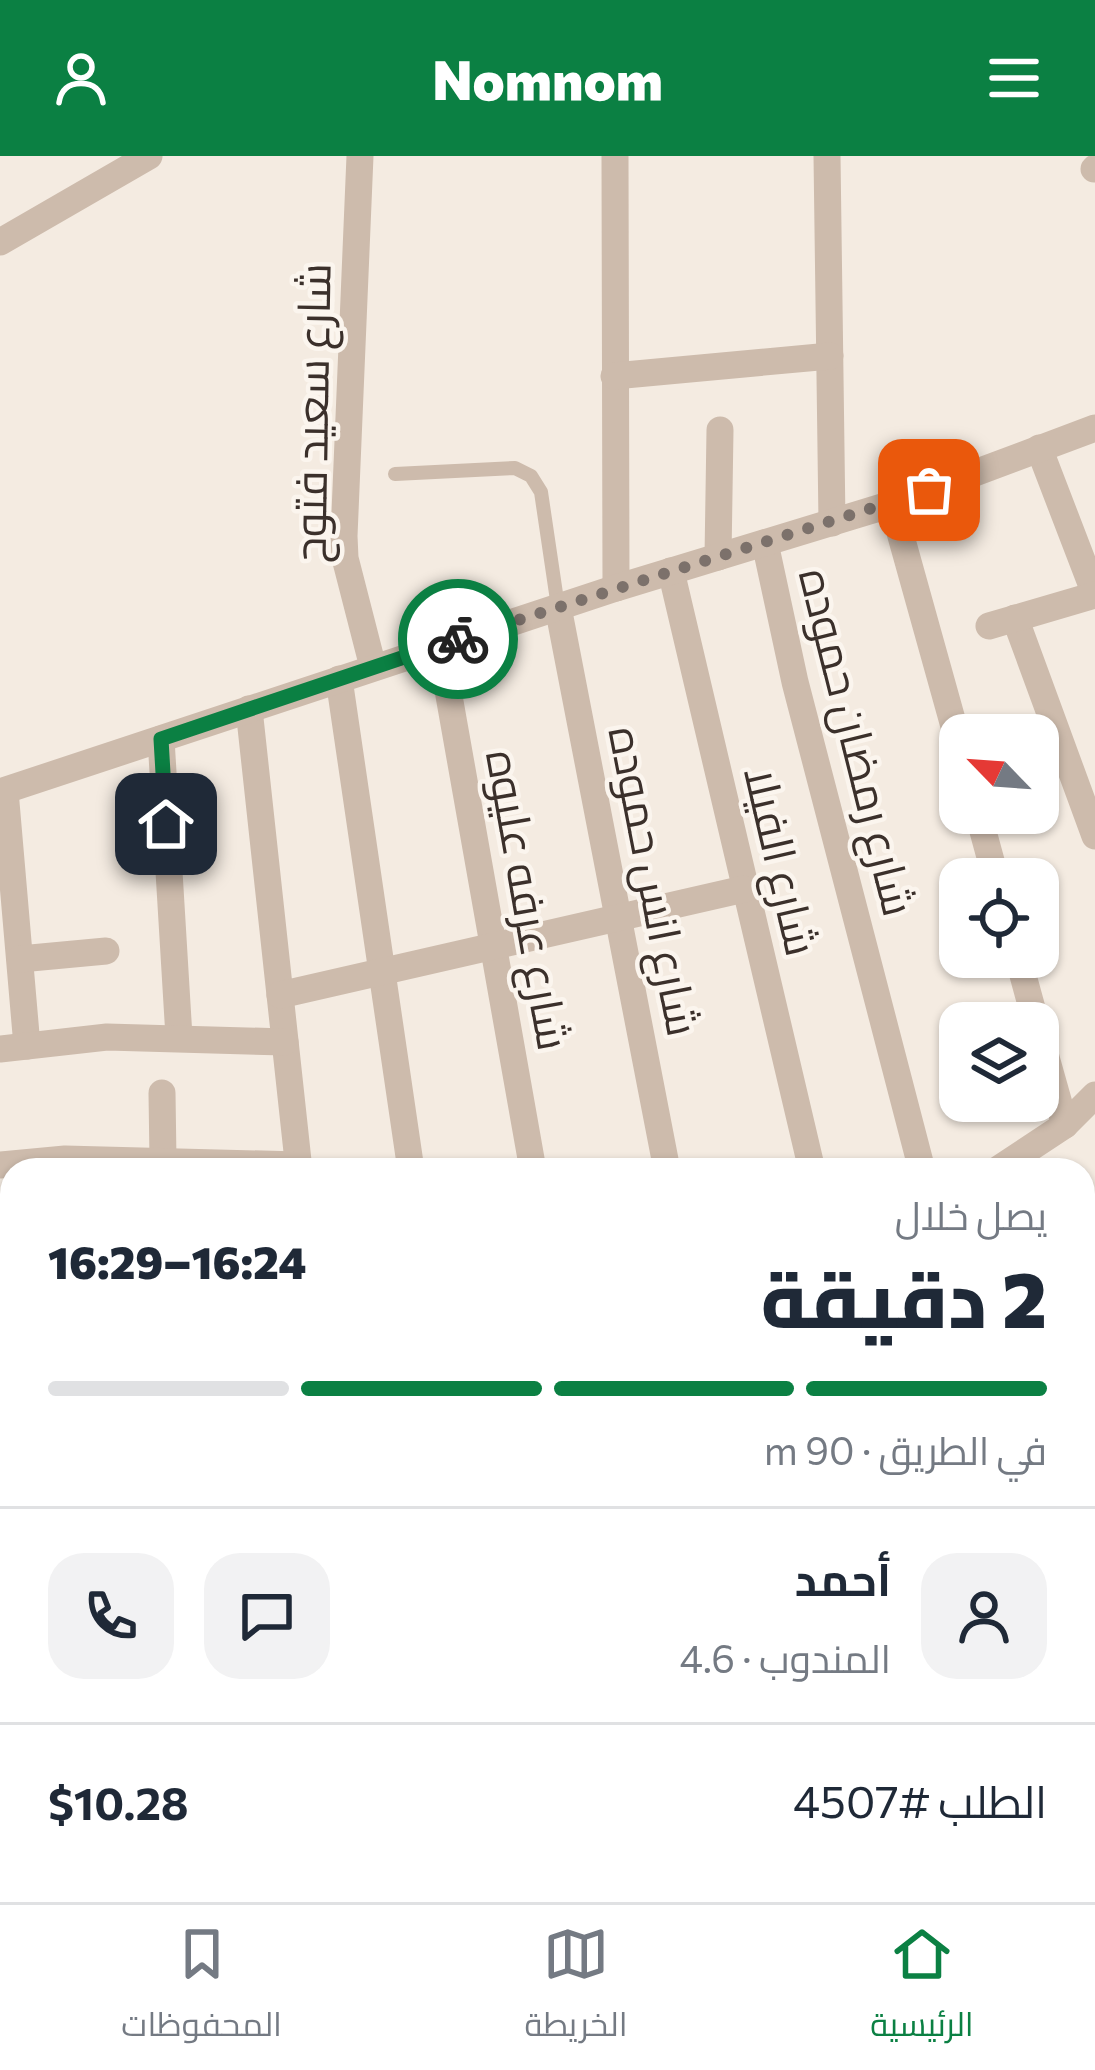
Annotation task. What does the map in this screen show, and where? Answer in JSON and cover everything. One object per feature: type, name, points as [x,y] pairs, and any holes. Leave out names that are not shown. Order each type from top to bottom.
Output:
[{"type":"street","points":[[0,242],[149,156]]},
{"type":"street","name":"شارع سعيد فتوح","points":[[360,156],[344,536],[345,559],[373,668]]},
{"type":"street","points":[[615,156],[616,588]]},
{"type":"street","points":[[832,524],[834,159]]},
{"type":"street","points":[[614,376],[830,356]]},
{"type":"street","points":[[285,1042],[107,1037],[14,1048],[20,958],[3,791],[616,588],[832,524],[1095,428]]},
{"type":"street","points":[[718,557],[720,430]]},
{"type":"street","points":[[1039,448],[1095,595],[1002,622],[1095,836]]},
{"type":"street","points":[[892,504],[951,714]]},
{"type":"street","name":"شارع رمضان حموده","points":[[765,543],[796,682],[919,1158]]},
{"type":"street","name":"شارع الفيلا","points":[[671,572],[809,1158]]},
{"type":"street","name":"شارع انس حموده","points":[[558,607],[665,1158]]},
{"type":"street","name":"شارع عرفه عليوه","points":[[440,645],[531,1158]]},
{"type":"street","points":[[338,679],[409,1158]]},
{"type":"street","points":[[249,709],[298,1158]]},
{"type":"street","points":[[161,739],[179,1037]]},
{"type":"street","points":[[280,994],[744,889]]},
{"type":"street","points":[[20,958],[106,951]]},
{"type":"street","points":[[162,1093],[163,1158]]},
{"type":"street","points":[[1016,1158],[1092,1102]]},
{"type":"street","points":[[1059,1104],[1065,1125]]},
{"type":"lane","points":[[395,474],[506,468],[531,476],[541,492],[558,607]]},
{"type":"way so far","points":[[458,639],[929,490]]},
{"type":"route","points":[[166,824],[161,739],[458,639]]}]
